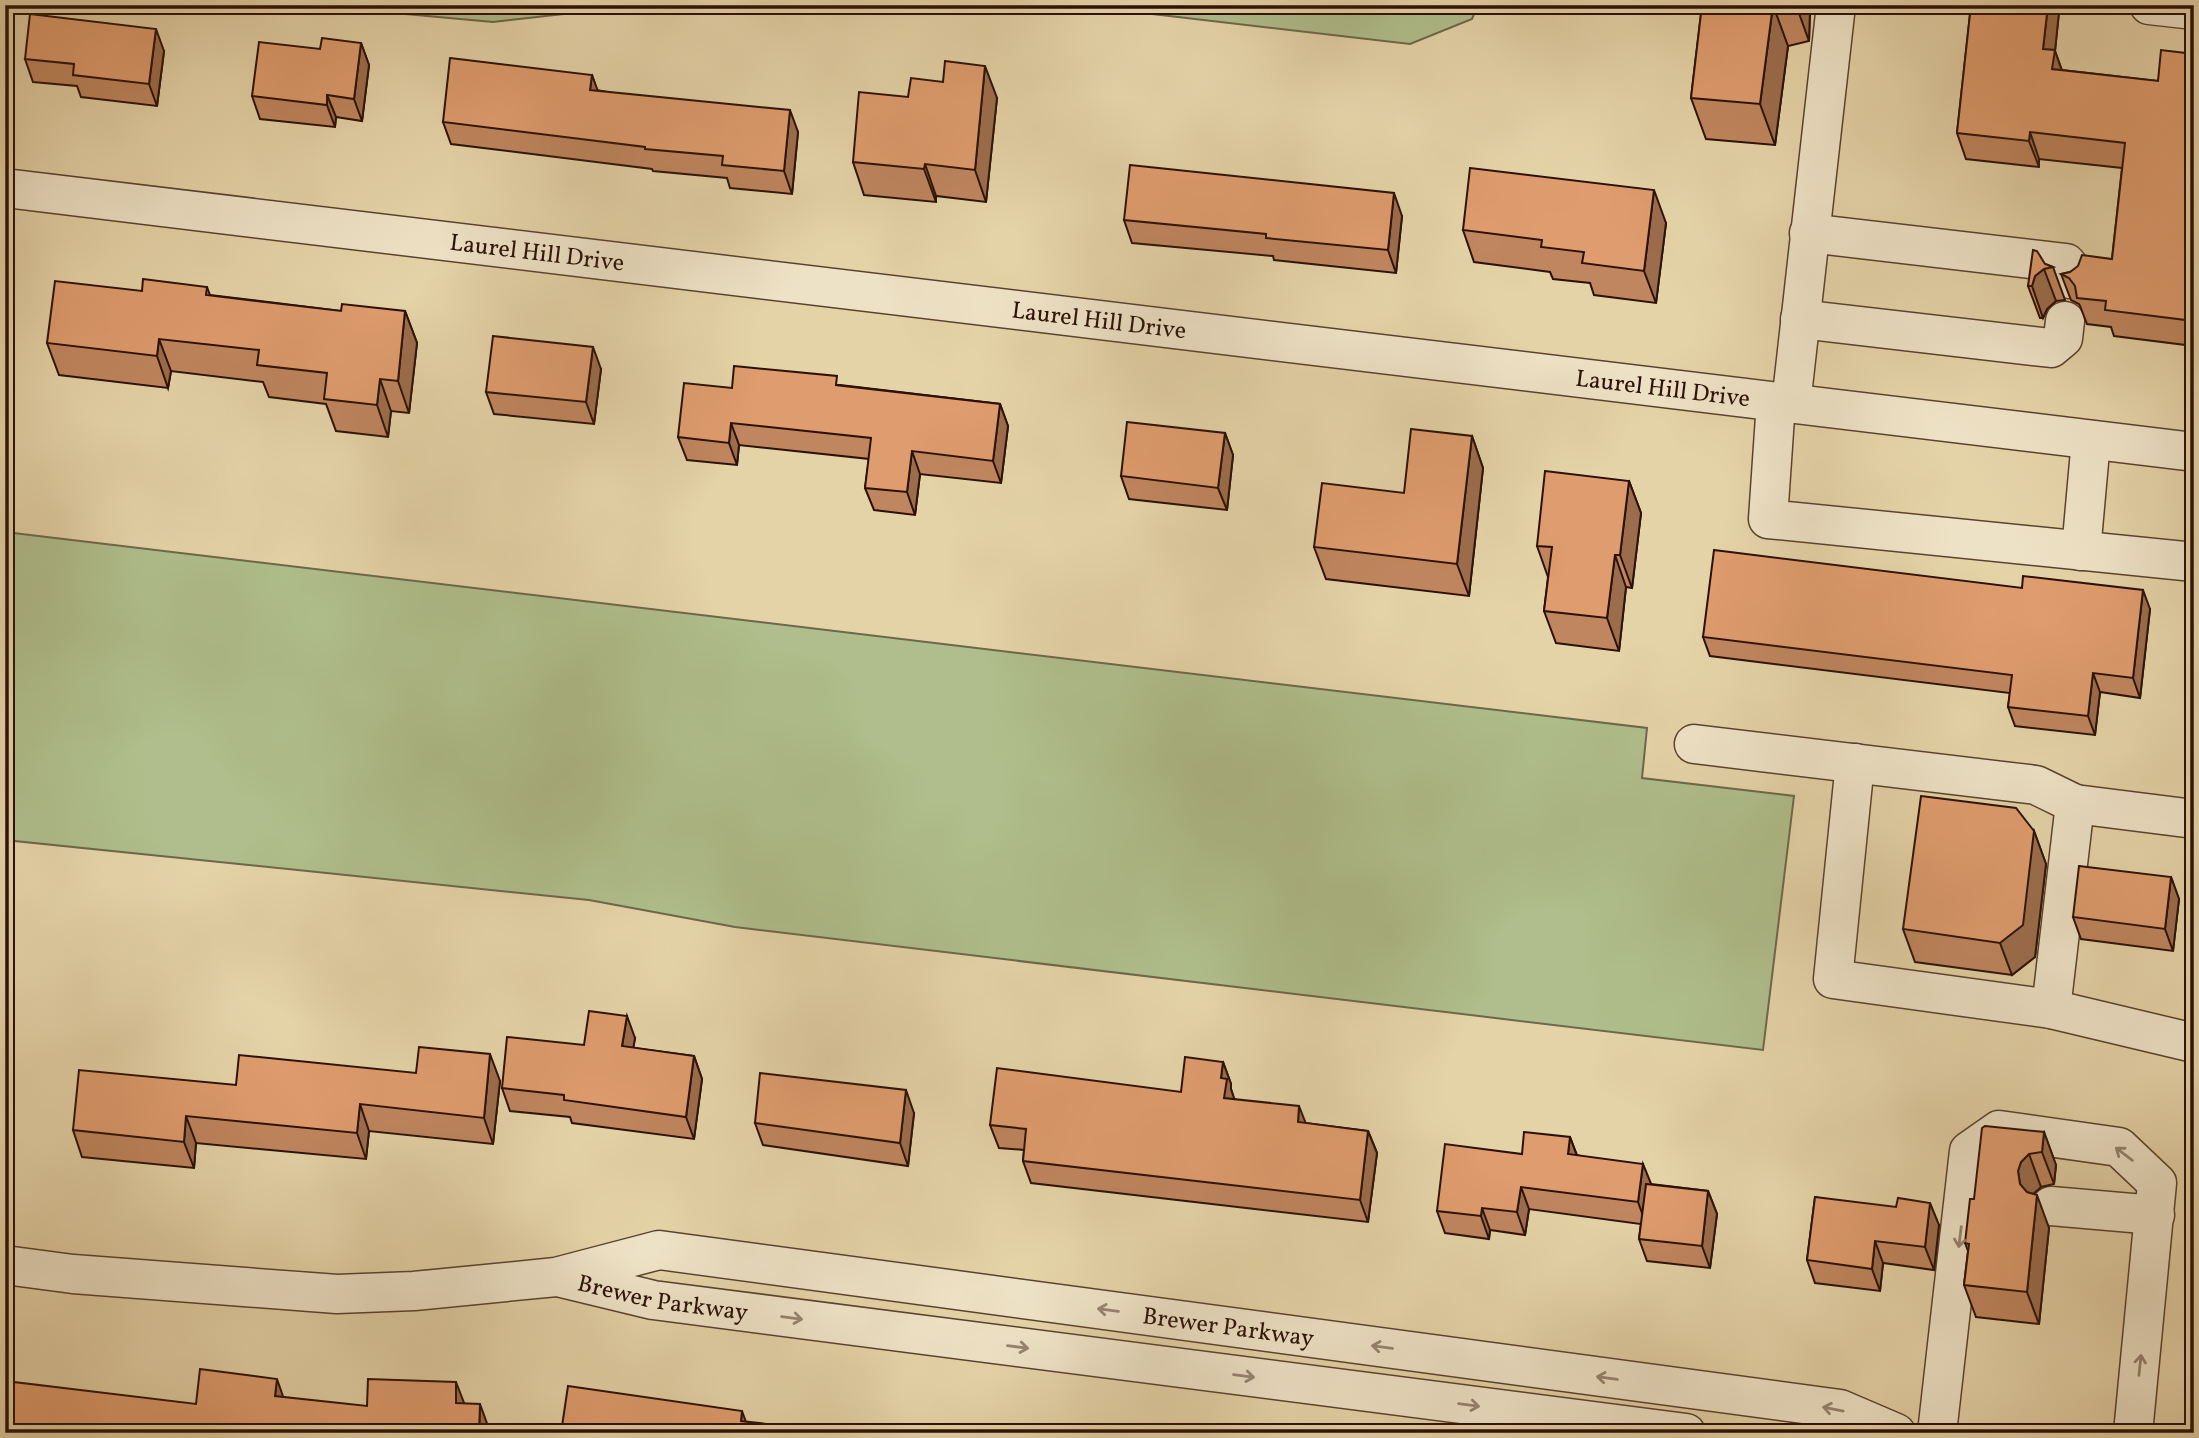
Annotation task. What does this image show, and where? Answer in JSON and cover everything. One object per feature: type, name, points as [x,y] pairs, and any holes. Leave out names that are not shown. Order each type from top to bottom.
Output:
[{"type":"street","points":[[1836,5],[1800,319],[1783,403],[1768,519],[2194,562]]},
{"type":"street","points":[[2149,5],[2194,10]]},
{"type":"street","name":"Laurel Hill Drive","points":[[5,188],[2194,452]]},
{"type":"street","points":[[1809,233],[2066,263],[2071,270],[2070,279]]},
{"type":"street","points":[[1800,319],[2051,348],[2063,338],[2065,321]]},
{"type":"street","points":[[2081,551],[2091,440]]},
{"type":"street","points":[[1694,744],[2036,785],[2075,804],[2193,811]]},
{"type":"street","points":[[1855,763],[1833,979],[2051,1009],[2194,1043]]},
{"type":"street","points":[[2051,1009],[2075,804]]},
{"type":"street","points":[[1937,1433],[1977,1199],[1969,1151],[1999,1130],[2119,1147],[2157,1184],[2133,1433]]},
{"type":"street","points":[[2051,1206],[2155,1215]]},
{"type":"street","name":"Brewer Parkway","points":[[5,1265],[73,1274],[337,1294],[414,1291],[556,1277],[659,1250],[1840,1409],[1896,1433]]},
{"type":"street","name":"Brewer Parkway","points":[[556,1277],[653,1300],[1686,1433]]},
{"type":"green space","points":[[306,5],[621,5],[617,8],[493,22]]},
{"type":"green space","points":[[1075,5],[1478,5],[1472,19],[1410,44]]},
{"type":"green space","points":[[5,532],[1647,728],[1642,778],[1794,796],[1763,1050],[735,927],[589,900],[5,840]]},
{"type":"building","points":[[1702,5],[1773,5],[1760,104],[1691,98]]},
{"type":"building","points":[[1971,5],[2048,5],[2043,49],[2055,50],[2052,69],[2158,81],[2161,50],[2194,54],[2194,321],[2105,310],[2106,301],[2077,298],[2075,286],[2069,278],[2061,274],[2078,266],[2082,255],[2112,259],[2125,143],[2030,132],[2029,141],[1957,133]]},
{"type":"building","points":[[30,14],[156,29],[149,84],[73,75],[74,64],[25,59]]},
{"type":"building","points":[[322,38],[361,43],[354,99],[327,95],[327,105],[252,96],[259,42],[320,49]]},
{"type":"building","points":[[450,58],[592,75],[590,90],[790,110],[784,171],[722,165],[723,156],[645,149],[443,122]]},
{"type":"building","points":[[945,61],[985,66],[975,170],[925,164],[924,169],[853,162],[859,92],[908,97],[911,78],[943,82]]},
{"type":"building","points":[[1130,165],[1394,193],[1388,250],[1266,238],[1266,234],[1124,220]]},
{"type":"building","points":[[1470,168],[1654,190],[1644,271],[1582,263],[1584,252],[1541,247],[1542,240],[1463,230]]},
{"type":"building","points":[[2033,250],[2037,251],[2045,264],[2053,267],[2044,269],[2035,276],[2032,286],[2028,286]]},
{"type":"building","points":[[143,279],[207,287],[206,295],[341,311],[342,304],[405,311],[398,381],[380,379],[377,405],[324,399],[327,373],[257,365],[259,350],[159,339],[157,356],[47,343],[55,281],[142,291]]},
{"type":"building","points":[[493,336],[593,347],[586,402],[486,392]]},
{"type":"building","points":[[734,366],[837,376],[836,385],[1000,404],[993,461],[912,451],[907,492],[865,488],[871,438],[731,423],[729,443],[678,437],[684,383],[732,388]]},
{"type":"building","points":[[1127,422],[1225,433],[1218,488],[1121,476]]},
{"type":"building","points":[[1411,429],[1472,436],[1457,564],[1314,547],[1322,483],[1404,493]]},
{"type":"building","points":[[1545,471],[1629,481],[1620,555],[1615,555],[1607,618],[1544,611],[1552,547],[1537,546]]},
{"type":"building","points":[[1714,550],[2022,588],[2023,576],[2143,590],[2133,678],[2093,673],[2088,716],[2008,707],[2012,675],[1703,637]]},
{"type":"building","points":[[1921,796],[2016,808],[2034,831],[2023,925],[2000,943],[1903,929]]},
{"type":"building","points":[[2079,866],[2171,877],[2165,929],[2073,917]]},
{"type":"building","points":[[589,1011],[627,1016],[622,1046],[694,1056],[686,1117],[564,1100],[564,1095],[502,1088],[507,1037],[584,1045]]},
{"type":"building","points":[[419,1047],[490,1054],[484,1118],[360,1104],[357,1133],[186,1116],[184,1142],[73,1130],[79,1070],[236,1085],[239,1055],[416,1073]]},
{"type":"building","points":[[1185,1057],[1223,1062],[1221,1078],[1227,1079],[1224,1098],[1299,1106],[1298,1122],[1368,1131],[1360,1200],[1023,1161],[1026,1129],[990,1125],[997,1068],[1181,1092]]},
{"type":"building","points":[[760,1073],[906,1090],[900,1143],[755,1123]]},
{"type":"building","points":[[1985,1126],[2044,1132],[2042,1152],[2029,1154],[2021,1162],[2018,1171],[2020,1184],[2027,1192],[2037,1195],[2027,1292],[1964,1285],[1969,1244],[1965,1243],[1970,1199],[1974,1199],[1982,1128]]},
{"type":"building","points":[[1524,1132],[1570,1137],[1568,1154],[1643,1164],[1638,1202],[1521,1187],[1517,1212],[1482,1208],[1481,1216],[1437,1211],[1445,1144],[1522,1154]]},
{"type":"building","points":[[1646,1184],[1708,1191],[1702,1246],[1639,1239]]},
{"type":"building","points":[[1815,1197],[1896,1207],[1898,1198],[1930,1203],[1925,1247],[1875,1241],[1872,1269],[1807,1260]]},
{"type":"building","points":[[200,1369],[277,1379],[275,1396],[367,1406],[368,1379],[456,1382],[456,1403],[480,1404],[479,1433],[5,1433],[5,1381],[196,1404]]},
{"type":"building","points":[[568,1386],[742,1411],[741,1421],[776,1425],[775,1433],[561,1433]]},
{"type":"building","points":[[894,1430],[917,1433],[893,1433]]}]
